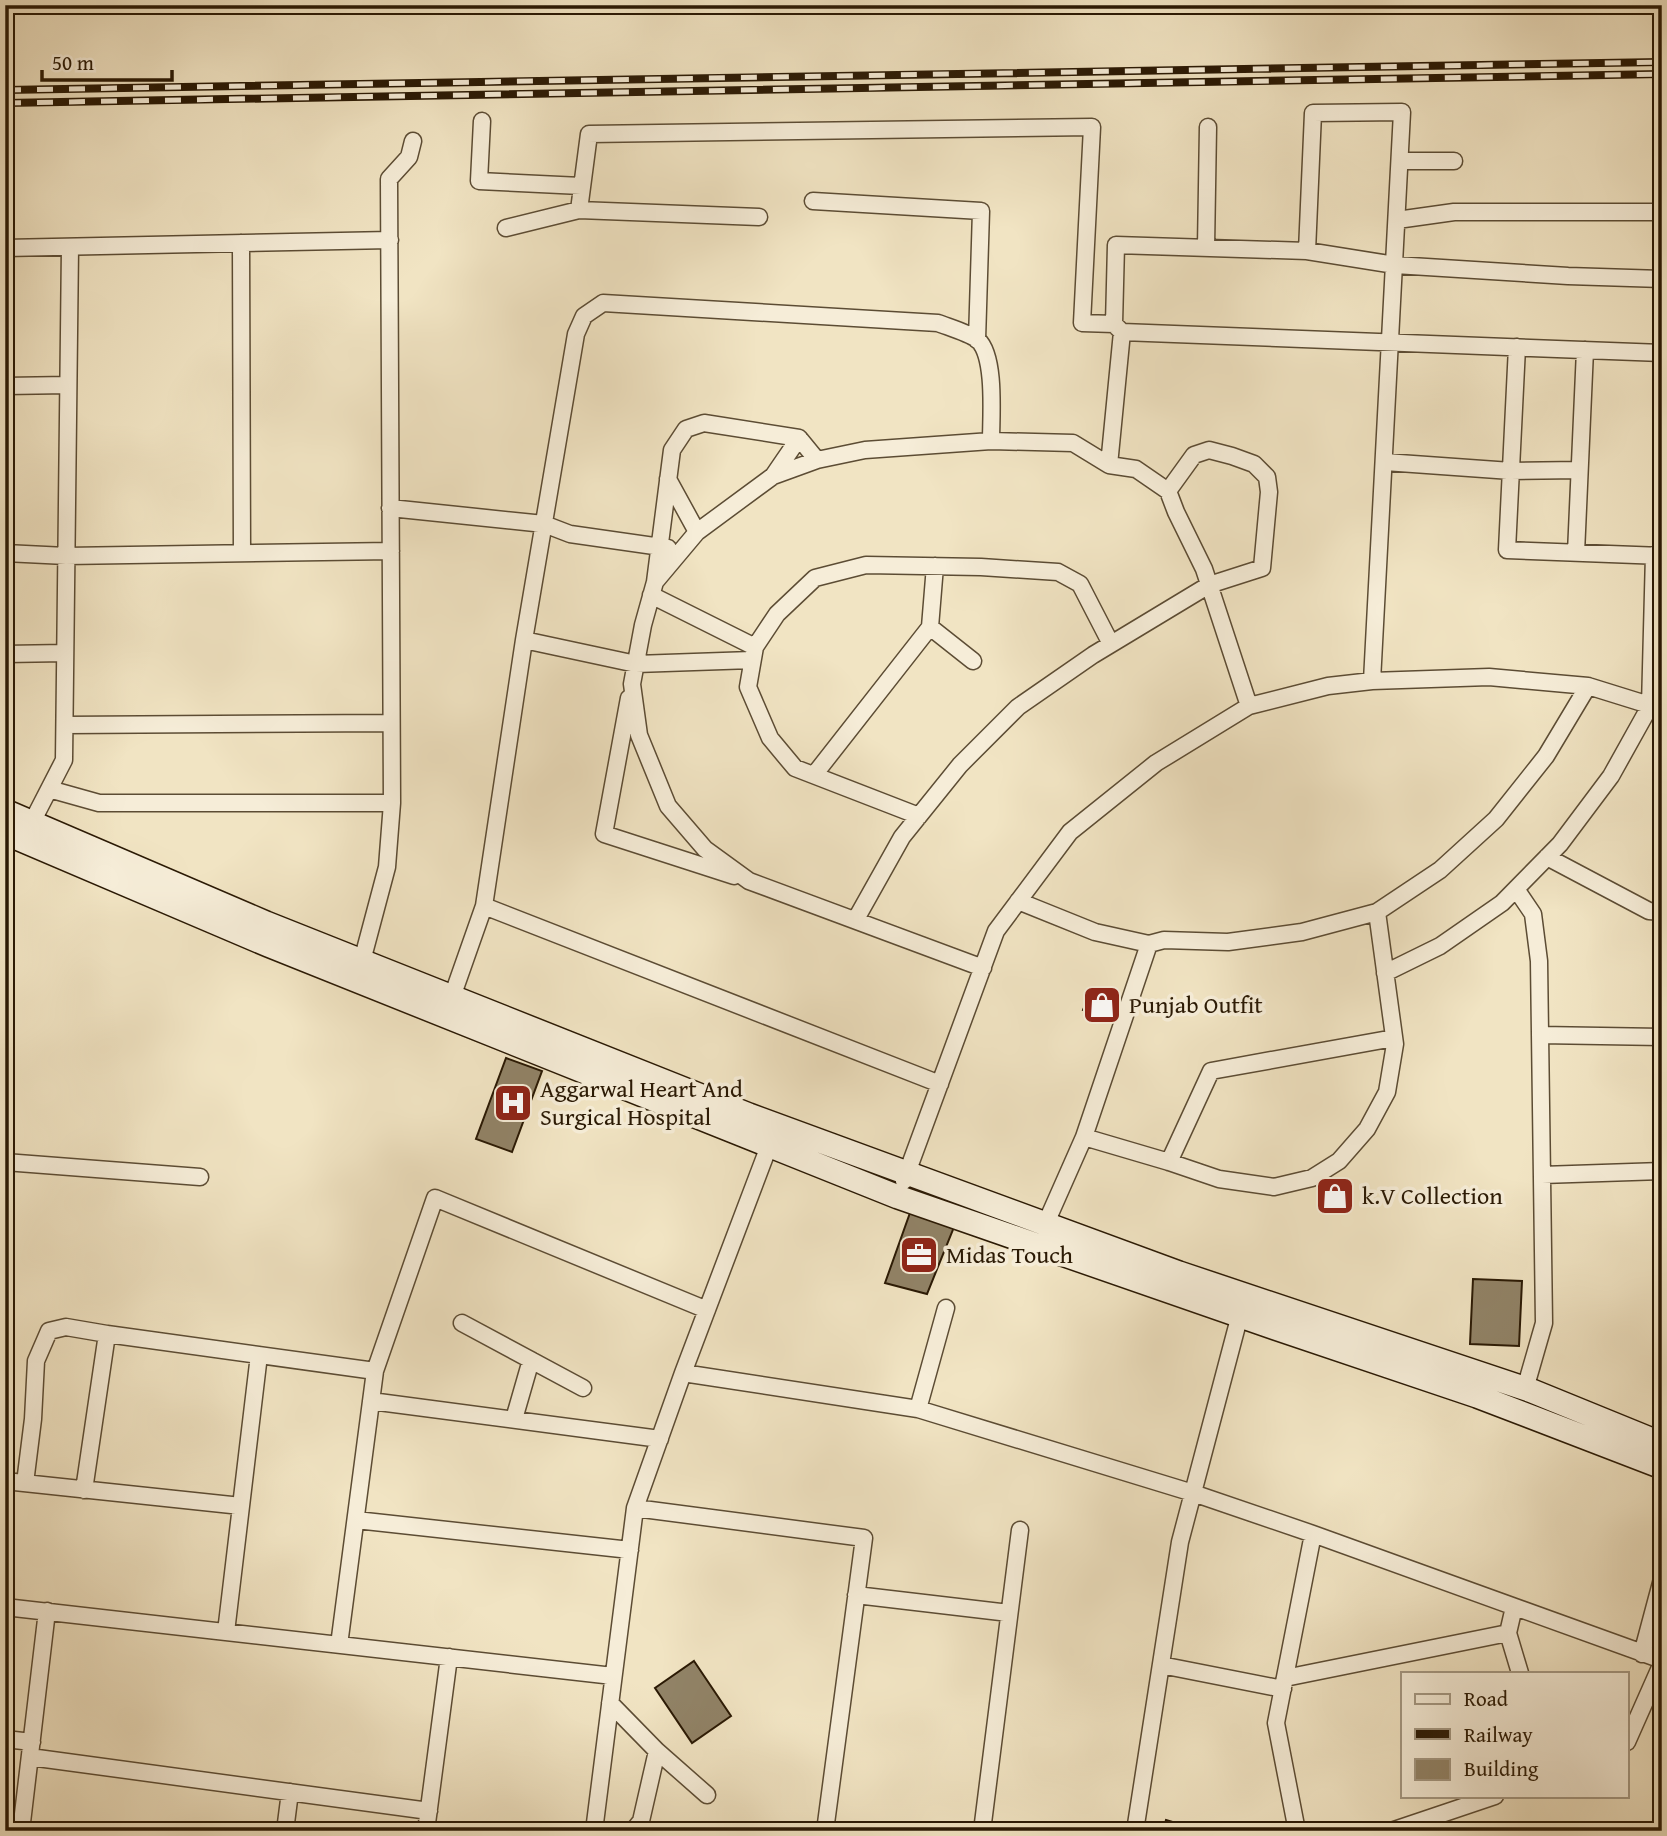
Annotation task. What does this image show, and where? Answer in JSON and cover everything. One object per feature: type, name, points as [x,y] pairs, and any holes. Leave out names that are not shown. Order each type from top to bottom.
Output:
[{"type":"main road","points":[[5,811],[20,832],[281,950],[773,1135],[907,1173],[1046,1223],[1179,1273],[1242,1305],[1662,1467]]},
{"type":"main road","points":[[20,832],[265,923],[452,997],[773,1135],[898,1197],[1242,1305],[1525,1389],[1662,1444]]},
{"type":"street","points":[[1307,251],[1313,113],[1402,111],[1373,681]]},
{"type":"street","points":[[482,121],[479,181],[581,186]]},
{"type":"street","points":[[579,210],[589,134],[1092,127],[1082,323],[1118,328],[1662,353]]},
{"type":"street","points":[[1206,247],[1208,127]]},
{"type":"street","points":[[362,961],[387,867],[391,803],[389,179],[408,157],[413,141]]},
{"type":"street","points":[[1400,161],[1454,161]]},
{"type":"street","points":[[813,201],[981,211],[977,340]]},
{"type":"street","points":[[506,228],[579,210],[759,217]]},
{"type":"street","points":[[1397,220],[1454,212],[1662,212]]},
{"type":"street","points":[[5,248],[390,240]]},
{"type":"street","points":[[241,243],[242,553]]},
{"type":"street","points":[[1109,465],[1118,328],[1116,245],[1307,251],[1395,265],[1662,279]]},
{"type":"street","points":[[20,832],[49,789],[64,760],[70,247]]},
{"type":"street","points":[[452,997],[484,906],[524,640],[576,334],[584,316],[603,303],[937,323],[977,340],[986,352],[992,389],[991,441]]},
{"type":"street","points":[[1385,973],[1440,946],[1502,903],[1560,844],[1611,776],[1656,707],[1658,556],[1507,550],[1517,347]]},
{"type":"street","points":[[1576,552],[1585,350]]},
{"type":"street","points":[[5,386],[68,385]]},
{"type":"street","points":[[817,460],[799,438],[704,423],[686,429],[672,450],[653,588],[604,834],[750,881],[983,968]]},
{"type":"street","points":[[773,476],[799,438]]},
{"type":"street","points":[[653,588],[697,532],[773,476],[817,460],[865,450],[991,441],[1073,443],[1109,465],[1136,469],[1168,491],[1175,512],[1204,569],[1249,706]]},
{"type":"street","points":[[856,919],[902,837],[960,765],[1018,707],[1093,655],[1209,585],[1262,568],[1269,492],[1267,477],[1254,464],[1209,450],[1194,455],[1168,491]]},
{"type":"street","points":[[1385,462],[1511,471],[1579,470]]},
{"type":"street","points":[[668,479],[697,532]]},
{"type":"street","points":[[390,508],[544,524],[570,534],[682,550]]},
{"type":"street","points":[[5,553],[66,556],[391,551]]},
{"type":"street","points":[[919,816],[795,768],[770,738],[748,687],[753,654],[777,614],[816,578],[866,565],[1058,572],[1080,584],[1111,644]]},
{"type":"street","points":[[814,775],[930,627],[935,566]]},
{"type":"street","points":[[653,588],[753,654]]},
{"type":"street","points":[[930,627],[973,661]]},
{"type":"street","points":[[524,640],[636,664],[753,654]]},
{"type":"street","points":[[5,654],[65,653]]},
{"type":"street","points":[[898,1197],[996,931],[1070,832],[1156,764],[1249,706],[1328,686],[1373,681],[1489,677],[1588,686],[1656,707]]},
{"type":"street","points":[[632,684],[639,735],[668,806],[705,849],[750,881]]},
{"type":"street","points":[[1018,901],[1095,932],[1149,944],[1164,940],[1228,942],[1302,932],[1377,912],[1440,870],[1496,819],[1546,756],[1588,686]]},
{"type":"street","points":[[65,725],[391,723]]},
{"type":"street","points":[[49,789],[99,803],[391,803]]},
{"type":"street","points":[[1547,857],[1649,911],[1662,912]]},
{"type":"street","points":[[1516,889],[1534,914],[1539,961],[1544,1323],[1525,1389]]},
{"type":"street","points":[[484,906],[940,1084]]},
{"type":"street","points":[[1084,1137],[1219,1179],[1274,1187],[1312,1178],[1339,1161],[1367,1129],[1387,1092],[1395,1044],[1377,912]]},
{"type":"street","points":[[1046,1223],[1084,1137],[1149,944]]},
{"type":"street","points":[[1540,1035],[1662,1037]]},
{"type":"street","points":[[1169,1162],[1210,1071],[1394,1038]]},
{"type":"street","points":[[594,1831],[635,1508],[773,1135]]},
{"type":"street","points":[[5,1162],[200,1177]]},
{"type":"street","points":[[1542,1175],[1662,1171]]},
{"type":"street","points":[[339,1645],[375,1371],[435,1198],[707,1310]]},
{"type":"street","points":[[1135,1831],[1181,1542],[1242,1305]]},
{"type":"street","points":[[918,1409],[946,1308]]},
{"type":"street","points":[[462,1323],[583,1388]]},
{"type":"street","points":[[25,1483],[33,1419],[36,1361],[49,1331],[66,1327],[375,1371]]},
{"type":"street","points":[[84,1490],[107,1334]]},
{"type":"street","points":[[226,1632],[259,1355]]},
{"type":"street","points":[[514,1419],[531,1360]]},
{"type":"street","points":[[683,1373],[918,1409],[1194,1493],[1642,1654],[1662,1662],[1628,1740]]},
{"type":"street","points":[[371,1401],[660,1439]]},
{"type":"street","points":[[5,1482],[241,1506]]},
{"type":"street","points":[[635,1508],[864,1538],[825,1831]]},
{"type":"street","points":[[355,1520],[629,1550]]},
{"type":"street","points":[[982,1831],[1020,1530]]},
{"type":"street","points":[[1297,1831],[1276,1723],[1312,1534]]},
{"type":"street","points":[[1642,1654],[1662,1579]]},
{"type":"street","points":[[856,1595],[1009,1613]]},
{"type":"street","points":[[5,1607],[613,1676]]},
{"type":"street","points":[[1514,1607],[1508,1633],[1520,1672]]},
{"type":"street","points":[[21,1831],[47,1611]]},
{"type":"street","points":[[1161,1665],[1284,1684],[1508,1633]]},
{"type":"street","points":[[426,1831],[449,1657]]},
{"type":"street","points":[[610,1703],[657,1751],[707,1795]]},
{"type":"street","points":[[5,1739],[31,1749],[290,1792],[429,1811]]},
{"type":"street","points":[[634,1831],[641,1821],[657,1751]]},
{"type":"street","points":[[285,1831],[290,1792]]},
{"type":"street","points":[[1391,1831],[1489,1798]]},
{"type":"building","name":"Punjab Outfit","points":[[1092,989],[1121,1000],[1112,1022],[1083,1010]]},
{"type":"building","points":[[506,1058],[542,1071],[512,1152],[476,1139]]},
{"type":"building","name":"Midas Touch","points":[[911,1210],[954,1227],[927,1294],[885,1283]]},
{"type":"building","points":[[1473,1279],[1522,1281],[1519,1346],[1470,1344]]},
{"type":"building","points":[[694,1661],[731,1716],[692,1743],[655,1688]]},
{"type":"building","points":[[1166,1820],[1202,1831],[1163,1831]]},
{"type":"railway","points":[[5,90],[1662,62]]},
{"type":"railway","points":[[5,103],[1662,74]]},
{"type":"place","name":"Punjab Outfit","points":[[1102,1005]]},
{"type":"place","name":"Aggarwal Heart And Surgical Hospital","points":[[513,1103]]},
{"type":"place","name":"k.V Collection","points":[[1335,1196]]},
{"type":"place","name":"Midas Touch","points":[[919,1255]]}]
